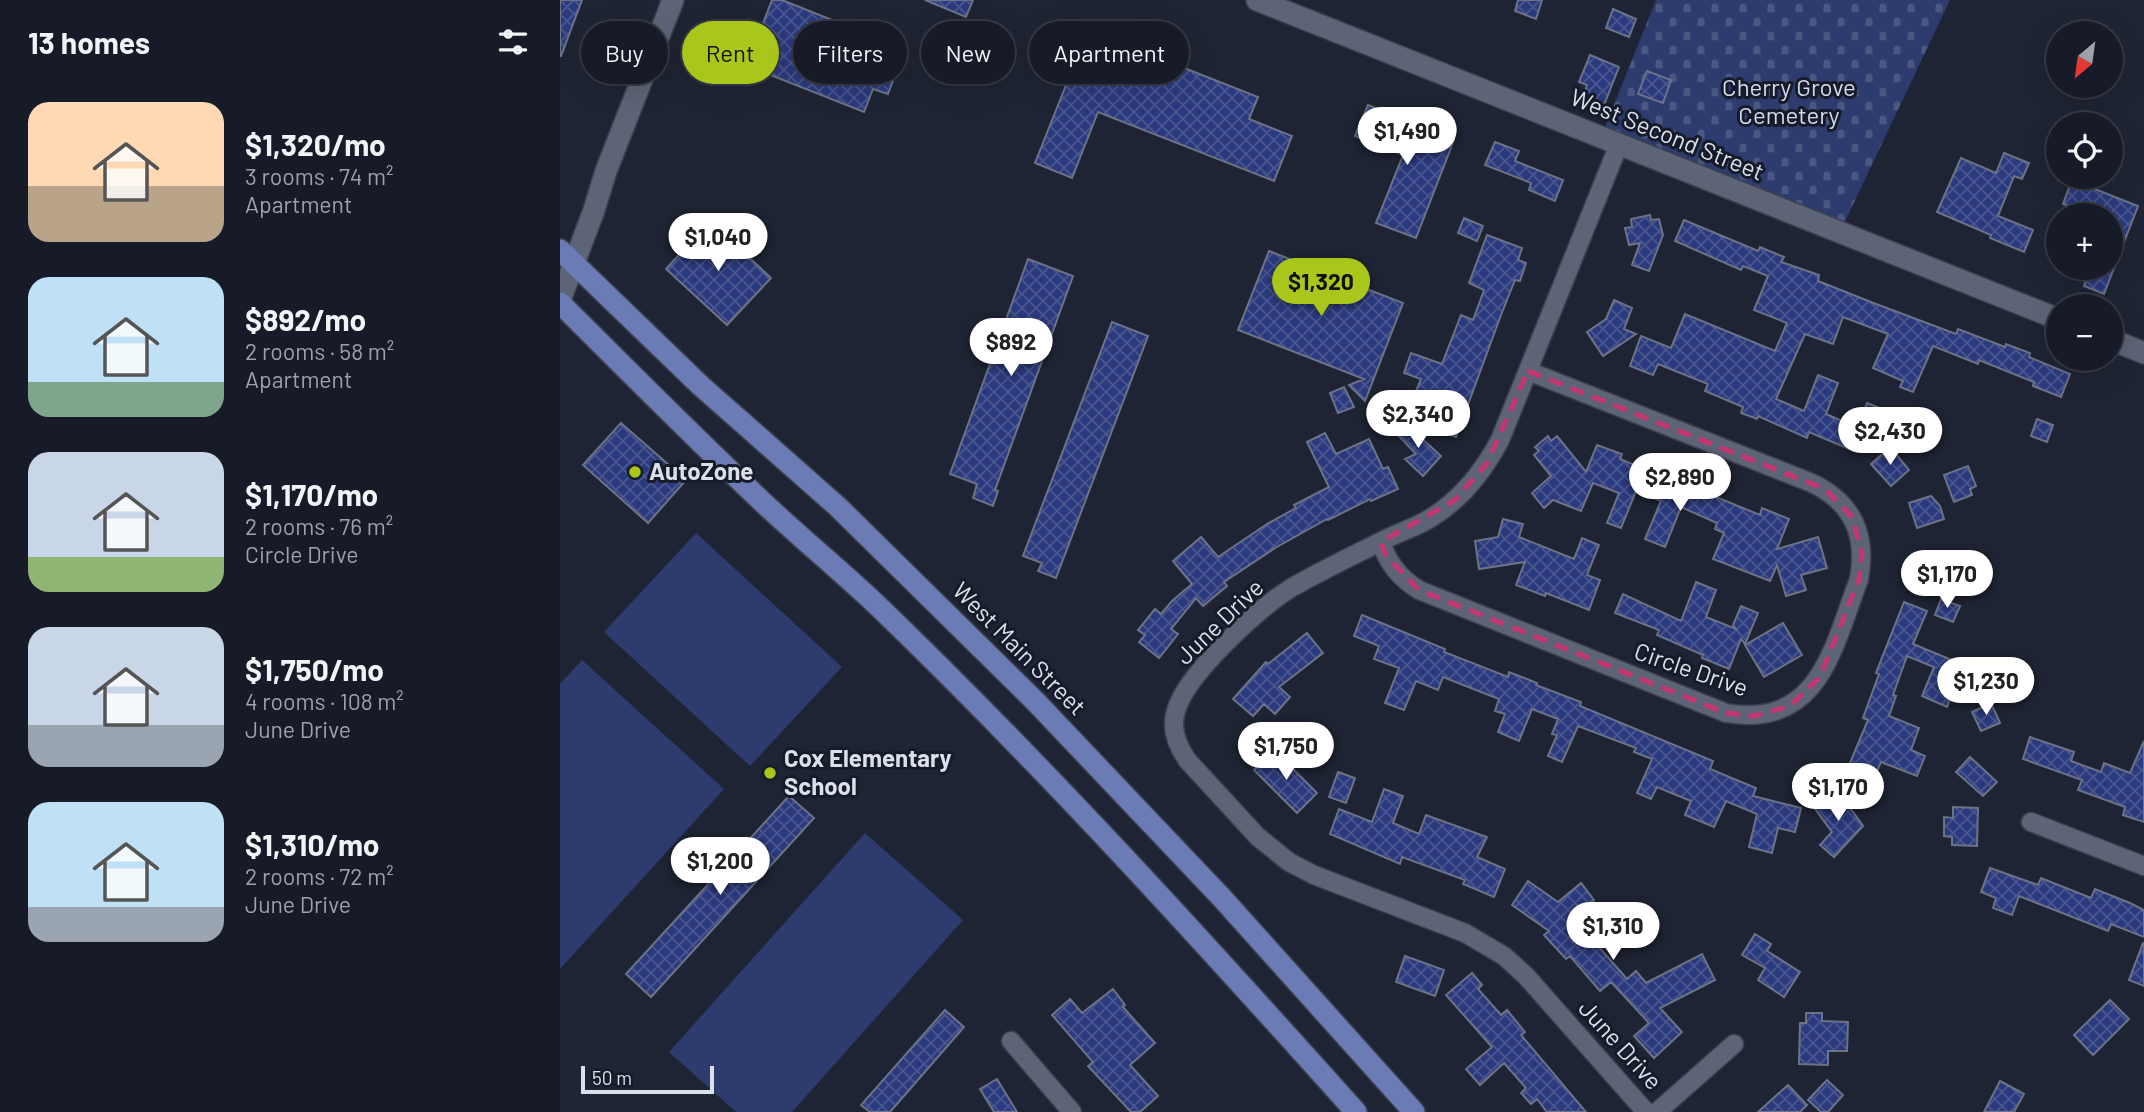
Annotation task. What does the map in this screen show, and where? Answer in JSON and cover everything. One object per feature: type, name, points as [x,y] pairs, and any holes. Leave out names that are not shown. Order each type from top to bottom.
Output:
[{"type":"main road","points":[[673,0],[606,171],[593,213],[567,256],[560,301],[752,493],[877,605],[980,709],[1097,829],[1250,993],[1356,1112]]},
{"type":"main road","name":"West Second Street","points":[[1256,0],[2046,314]]},
{"type":"main road","name":"West Main Street","points":[[567,256],[701,386],[837,506],[1026,692],[1231,908],[1414,1112]]},
{"type":"main road","points":[[2123,345],[2144,353]]},
{"type":"street","name":"June Drive","points":[[1619,144],[1500,440],[1474,481],[1455,500],[1430,518],[1289,590],[1224,645],[1202,669],[1181,697],[1174,719],[1175,734],[1188,761],[1258,837],[1289,862],[1314,875],[1465,933],[1504,956],[1526,976],[1646,1112]]},
{"type":"street","name":"Circle Drive","points":[[1381,542],[1394,570],[1419,590],[1726,713],[1754,716],[1774,713],[1790,706],[1813,687],[1826,666],[1862,566],[1861,541],[1852,517],[1844,507],[1825,489],[1812,483],[1528,371]]},
{"type":"street","points":[[2031,822],[2144,866]]},
{"type":"street","points":[[1011,1041],[1072,1112]]},
{"type":"street","points":[[1657,1112],[1734,1044]]},
{"type":"highlighted area","points":[[1528,371],[1825,489],[1852,517],[1862,553],[1859,579],[1820,677],[1790,706],[1754,716],[1726,713],[1419,590],[1386,556],[1381,542],[1455,500],[1487,463]]},
{"type":"green space","name":"Cherry Grove Cemetery","points":[[1656,0],[1950,0],[1840,232],[1601,137]]},
{"type":"green space","points":[[696,533],[842,667],[750,766],[604,632]]},
{"type":"green space","points":[[582,660],[724,789],[560,969],[560,684]]},
{"type":"green space","points":[[865,833],[963,920],[792,1112],[736,1112],[669,1052]]},
{"type":"building","points":[[560,0],[582,0],[561,56],[560,56]]},
{"type":"building","points":[[772,0],[782,0],[835,21],[793,21],[793,84],[779,78],[779,21],[764,21]]},
{"type":"building","points":[[925,0],[973,0],[966,17]]},
{"type":"building","points":[[1518,0],[1542,0],[1536,19],[1515,11]]},
{"type":"building","points":[[1613,9],[1636,19],[1629,37],[1606,28]]},
{"type":"building","points":[[1590,55],[1619,67],[1604,105],[1583,97],[1587,85],[1579,82]]},
{"type":"building","points":[[1189,70],[1258,97],[1249,119],[1292,136],[1274,181],[1098,112],[1072,178],[1035,163],[1066,84],[1189,84]]},
{"type":"building","points":[[1647,71],[1671,80],[1663,103],[1638,94]]},
{"type":"building","points":[[793,84],[892,84],[888,94],[873,89],[864,112]]},
{"type":"building","points":[[1368,105],[1454,140],[1416,238],[1376,223],[1403,155],[1355,136]]},
{"type":"building","points":[[1495,142],[1519,151],[1515,161],[1563,180],[1555,201],[1529,190],[1531,183],[1485,165]]},
{"type":"building","points":[[2004,153],[2029,163],[2022,179],[2014,176],[1998,216],[2033,230],[2024,252],[1937,212],[1961,158],[1996,173]]},
{"type":"building","points":[[2069,189],[2095,189],[2138,206],[2123,245],[2123,203],[2063,203]]},
{"type":"building","points":[[1650,215],[1651,220],[1659,219],[1663,235],[1649,271],[1632,265],[1640,243],[1629,245],[1625,228],[1632,227],[1631,219]]},
{"type":"building","points":[[1464,218],[1483,226],[1477,241],[1458,233]]},
{"type":"building","points":[[1684,220],[1758,251],[1760,247],[1784,257],[1781,262],[1819,275],[1818,281],[1956,334],[1958,329],[2005,347],[2006,344],[2030,353],[2029,357],[2046,364],[2046,371],[2070,374],[2061,397],[2033,386],[2034,382],[1979,360],[1978,364],[1933,346],[1913,392],[1900,387],[1903,381],[1873,368],[1888,334],[1843,317],[1833,344],[1805,334],[1776,399],[1804,411],[1818,375],[1838,383],[1826,414],[1858,428],[1849,449],[1809,432],[1807,438],[1758,416],[1757,419],[1741,413],[1743,407],[1705,391],[1708,384],[1658,364],[1653,375],[1630,366],[1641,336],[1671,348],[1685,314],[1775,351],[1787,323],[1754,310],[1768,276],[1743,266],[1741,270],[1675,241]]},
{"type":"building","points":[[710,221],[771,278],[727,325],[666,269]]},
{"type":"building","points":[[1487,235],[1522,248],[1518,260],[1526,263],[1520,281],[1515,280],[1456,437],[1408,418],[1425,400],[1414,396],[1421,379],[1404,373],[1411,353],[1442,364],[1461,315],[1473,320],[1484,290],[1469,283]]},
{"type":"building","points":[[1269,251],[1403,303],[1365,401],[1349,385],[1364,379],[1238,330]]},
{"type":"building","points":[[1028,259],[1073,276],[995,490],[998,491],[993,506],[973,498],[977,484],[950,474]]},
{"type":"building","points":[[2086,280],[2109,280],[2104,294],[2084,286]]},
{"type":"building","points":[[1614,300],[1632,308],[1624,329],[1636,334],[1603,356],[1587,332],[1606,319]]},
{"type":"building","points":[[1112,322],[1148,336],[1056,578],[1038,571],[1042,563],[1023,556]]},
{"type":"building","points":[[1344,387],[1354,407],[1338,413],[1330,393]]},
{"type":"building","points":[[1867,403],[1885,410],[1877,432],[1859,426]]},
{"type":"building","points":[[2037,419],[2053,425],[2047,442],[2031,436]]},
{"type":"building","points":[[1404,422],[1441,456],[1423,476],[1405,459],[1416,454],[1395,432]]},
{"type":"building","name":"AutoZone","points":[[621,423],[686,480],[648,523],[583,465]]},
{"type":"building","points":[[1325,433],[1336,454],[1369,439],[1383,469],[1388,467],[1398,489],[1327,519],[1275,548],[1224,582],[1227,586],[1203,606],[1196,598],[1171,629],[1178,634],[1159,658],[1139,642],[1145,635],[1138,630],[1155,609],[1161,614],[1192,584],[1173,561],[1201,537],[1218,557],[1296,508],[1294,505],[1329,487],[1307,442]]},
{"type":"building","points":[[1548,436],[1551,441],[1557,436],[1586,472],[1597,445],[1622,454],[1620,459],[1676,483],[1677,481],[1760,515],[1762,508],[1789,519],[1777,549],[1818,537],[1827,568],[1801,575],[1806,590],[1786,596],[1777,565],[1770,581],[1713,559],[1724,533],[1715,529],[1717,523],[1681,507],[1665,547],[1645,539],[1661,501],[1636,491],[1621,528],[1607,523],[1619,493],[1593,483],[1581,511],[1553,500],[1544,508],[1532,493],[1551,476],[1534,455],[1539,451],[1535,447]]},
{"type":"building","points":[[1890,447],[1909,470],[1891,486],[1871,464]]},
{"type":"building","points":[[1968,466],[1976,486],[1970,489],[1972,495],[1954,502],[1944,475]]},
{"type":"building","points":[[1931,496],[1940,506],[1944,519],[1917,528],[1909,503]]},
{"type":"building","points":[[1503,519],[1523,524],[1519,537],[1574,559],[1582,538],[1599,545],[1587,575],[1600,580],[1589,610],[1546,593],[1545,596],[1516,585],[1525,562],[1479,569],[1475,541],[1498,537]]},
{"type":"building","points":[[1914,553],[1938,554],[1936,583],[1912,582]]},
{"type":"building","points":[[1696,582],[1716,590],[1706,617],[1736,629],[1733,625],[1741,606],[1758,613],[1745,644],[1741,639],[1729,669],[1657,635],[1659,630],[1615,613],[1623,594],[1681,621]]},
{"type":"building","points":[[1941,599],[1960,606],[1953,622],[1935,615]]},
{"type":"building","points":[[1904,602],[1927,611],[1913,644],[1964,665],[1947,707],[1922,696],[1934,667],[1907,656],[1893,695],[1896,696],[1889,716],[1919,728],[1911,750],[1925,756],[1917,776],[1881,762],[1873,780],[1847,770],[1868,720],[1863,718],[1879,674],[1876,673]]},
{"type":"building","points":[[1362,615],[1508,677],[1509,672],[1537,683],[1536,685],[1581,702],[1580,706],[1713,761],[1710,769],[1756,788],[1753,796],[1801,808],[1795,832],[1778,828],[1772,853],[1749,847],[1757,814],[1726,801],[1714,827],[1685,815],[1691,801],[1657,787],[1651,799],[1637,793],[1652,759],[1634,752],[1636,748],[1578,726],[1562,762],[1548,756],[1557,735],[1552,734],[1558,719],[1532,709],[1519,741],[1498,732],[1505,714],[1495,711],[1499,699],[1443,677],[1438,690],[1416,681],[1404,710],[1385,703],[1399,668],[1374,659],[1379,646],[1354,636]]},
{"type":"building","points":[[1783,623],[1802,655],[1764,677],[1745,645]]},
{"type":"building","points":[[1307,633],[1323,653],[1279,687],[1290,697],[1275,714],[1264,704],[1253,716],[1233,699],[1266,662],[1268,664]]},
{"type":"building","points":[[1991,703],[2000,723],[1981,731],[1972,712]]},
{"type":"building","points":[[2030,737],[2074,752],[2071,761],[2101,772],[2104,763],[2130,773],[2144,741],[2144,822],[2123,815],[2125,807],[2078,790],[2082,780],[2023,759]]},
{"type":"building","points":[[1274,750],[1317,793],[1297,813],[1254,770]]},
{"type":"building","points":[[1970,757],[1997,782],[1983,796],[1956,772]]},
{"type":"building","points":[[1338,772],[1355,778],[1346,803],[1329,797]]},
{"type":"building","points":[[1384,789],[1403,796],[1393,823],[1419,834],[1426,815],[1487,837],[1477,857],[1505,869],[1494,897],[1463,884],[1465,880],[1402,857],[1400,864],[1330,834],[1339,809],[1372,822]]},
{"type":"building","points":[[1839,792],[1863,826],[1834,857],[1820,845],[1832,832],[1815,809]]},
{"type":"building","points":[[789,796],[814,818],[651,997],[626,974]]},
{"type":"building","points":[[1953,807],[1978,808],[1977,846],[1952,845],[1952,837],[1944,836],[1944,817],[1953,818]]},
{"type":"building","points":[[1990,868],[2038,885],[2041,878],[2091,898],[2095,889],[2130,903],[2144,910],[2144,937],[2111,924],[2108,931],[2019,896],[2012,915],[1993,908],[1996,898],[1981,892]]},
{"type":"building","points":[[1528,881],[1558,902],[1581,883],[1594,900],[1584,908],[1601,927],[1590,937],[1627,979],[1636,971],[1646,983],[1702,954],[1715,980],[1660,1008],[1682,1032],[1654,1058],[1634,1036],[1649,1023],[1611,982],[1600,991],[1570,956],[1566,959],[1544,935],[1549,931],[1512,905]]},
{"type":"building","points":[[1755,934],[1771,944],[1767,951],[1800,972],[1784,997],[1758,980],[1765,968],[1742,955]]},
{"type":"building","points":[[2144,943],[2144,986],[2129,980]]},
{"type":"building","points":[[1405,956],[1444,970],[1435,996],[1396,982]]},
{"type":"building","points":[[1472,973],[1482,985],[1478,989],[1501,1015],[1507,1010],[1525,1032],[1521,1035],[1586,1112],[1547,1112],[1537,1099],[1531,1104],[1521,1093],[1526,1088],[1504,1063],[1480,1085],[1466,1069],[1492,1047],[1446,995]]},
{"type":"building","points":[[1113,989],[1125,1005],[1123,1007],[1155,1043],[1130,1065],[1158,1096],[1140,1112],[1131,1112],[1088,1066],[1093,1062],[1052,1015],[1070,999],[1082,1013]]},
{"type":"building","points":[[2110,1000],[2129,1019],[2093,1055],[2074,1035]]},
{"type":"building","points":[[945,1010],[964,1027],[890,1112],[870,1112],[861,1105]]},
{"type":"building","points":[[1806,1013],[1822,1013],[1822,1021],[1848,1022],[1847,1051],[1828,1051],[1828,1065],[1799,1064],[1800,1023],[1806,1023]]},
{"type":"building","points":[[997,1079],[1017,1112],[994,1112],[980,1089]]},
{"type":"building","points":[[1827,1080],[1843,1095],[1828,1112],[1821,1112],[1808,1100]]},
{"type":"building","points":[[2000,1081],[2024,1094],[2014,1112],[1984,1112]]},
{"type":"building","points":[[1788,1085],[1807,1105],[1800,1112],[1758,1112]]},
{"type":"place","name":"AutoZone","points":[[635,472]]},
{"type":"place","name":"Cox Elementary School","points":[[770,773]]}]
